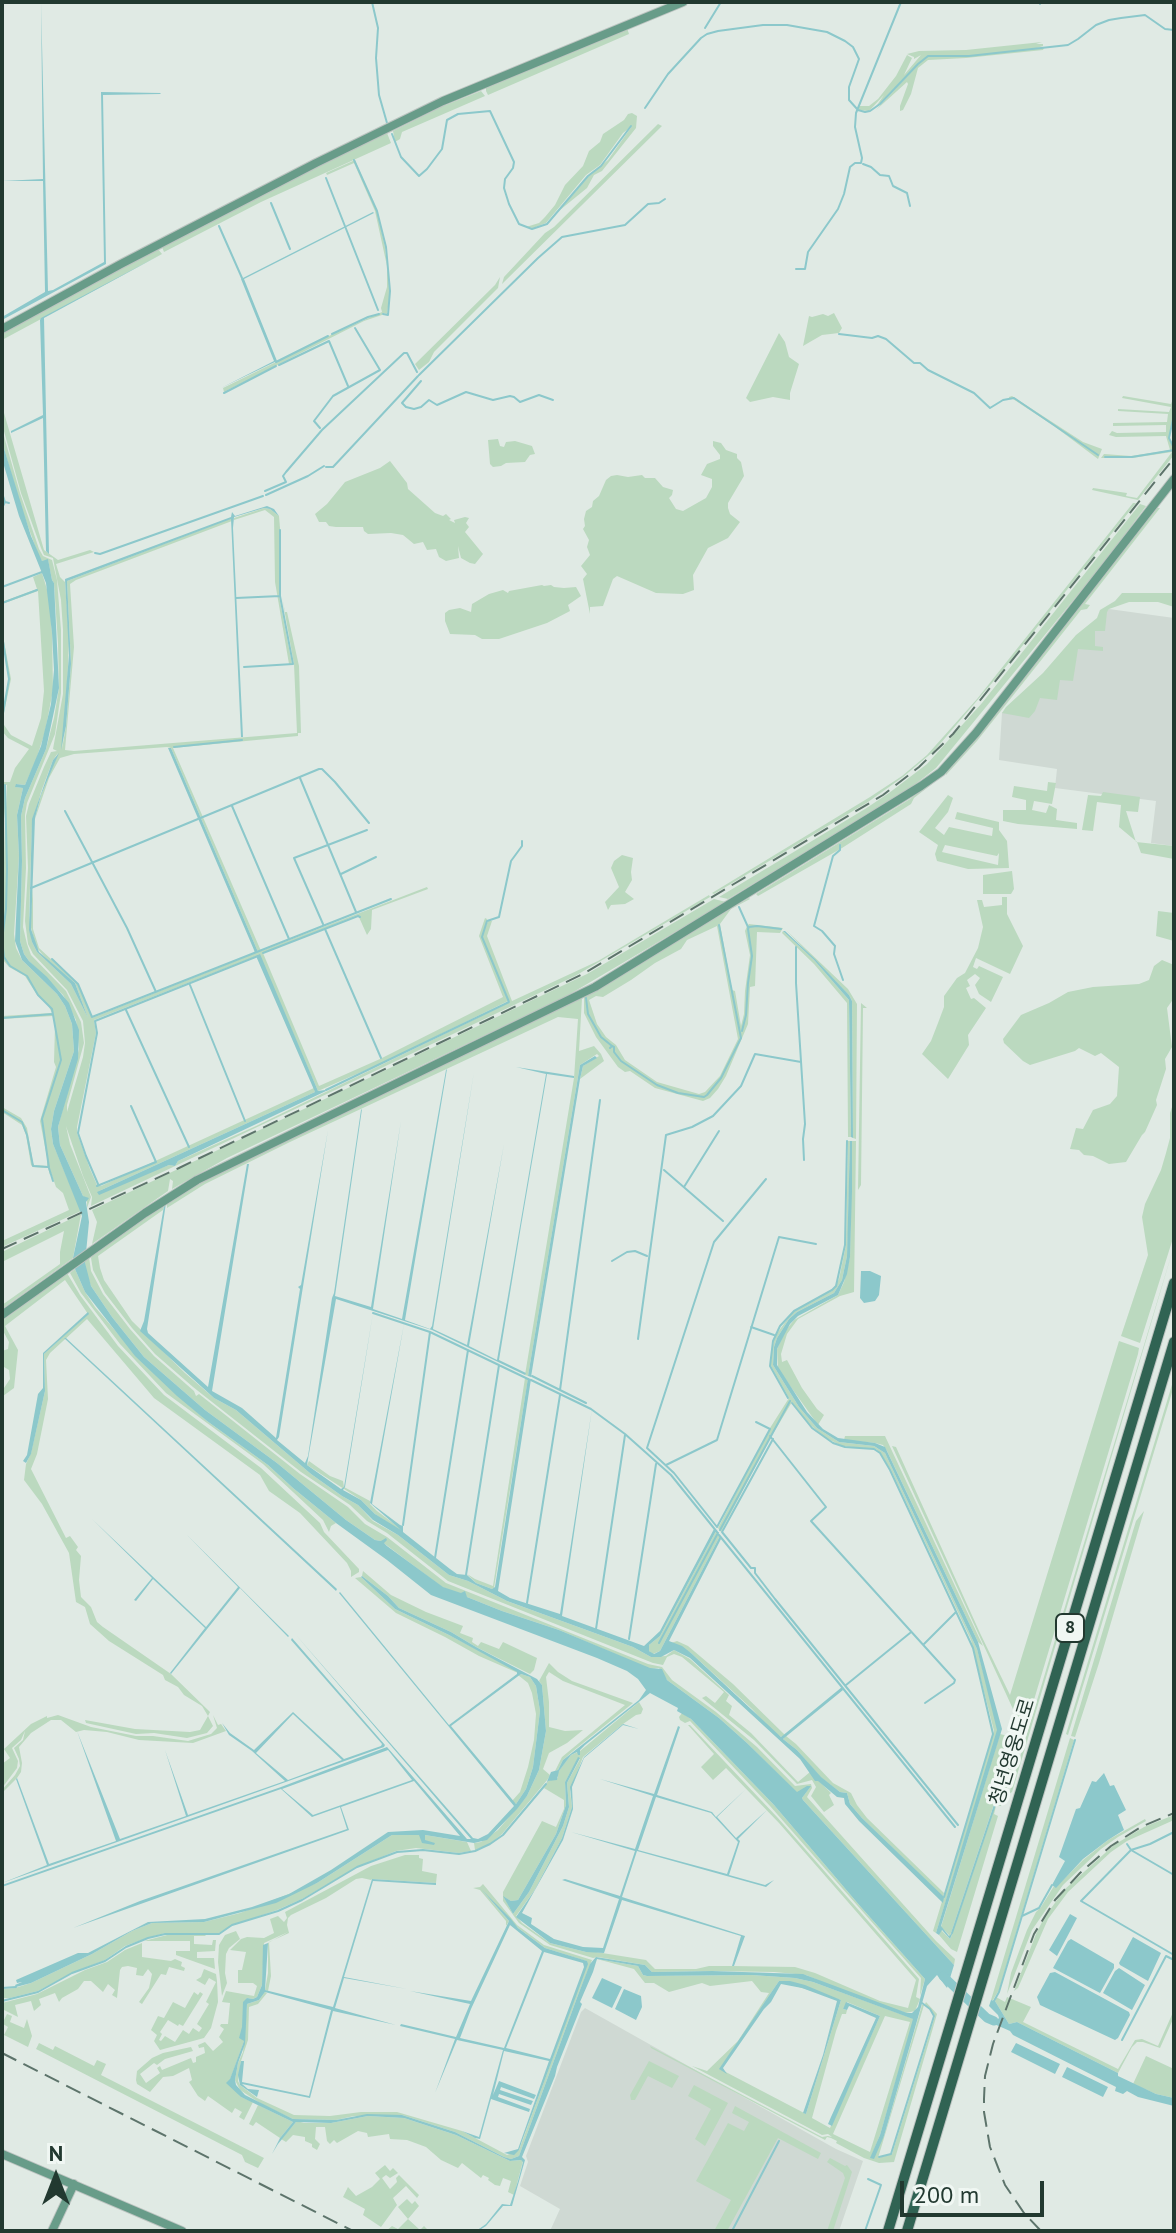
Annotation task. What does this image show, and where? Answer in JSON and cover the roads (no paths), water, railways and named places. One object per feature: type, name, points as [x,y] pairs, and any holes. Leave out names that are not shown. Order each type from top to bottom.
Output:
[{"type":"highway","name":"청년영웅도로","points":[[888,2231],[1174,1283]]},
{"type":"highway","name":"청년영웅도로","points":[[907,2231],[1174,1342]]},
{"type":"main road","points":[[2,329],[268,188],[429,108],[683,2]]},
{"type":"main road","points":[[2,1315],[166,1198],[217,1169],[595,987],[941,772],[976,733],[1174,479]]},
{"type":"main road","points":[[2,2154],[182,2231]]},
{"type":"main road","points":[[52,2231],[74,2184]]},
{"type":"water","points":[[41,2],[48,291],[104,262],[101,92],[161,93],[103,95],[106,264],[2,320],[2,317],[45,292],[43,181],[2,181],[43,179]]},
{"type":"water","points":[[373,212],[244,279],[277,361],[221,388],[274,361],[241,279]]},
{"type":"water","points":[[162,254],[44,318],[49,554],[46,551],[43,418],[11,433],[43,415],[40,320]]},
{"type":"water","points":[[2,442],[31,536],[42,561],[48,559],[54,583],[59,688],[46,749],[25,798],[21,816],[20,941],[29,961],[69,1003],[79,1030],[78,1059],[58,1127],[60,1145],[83,1196],[89,1198],[86,1202],[89,1222],[85,1263],[91,1286],[144,1357],[205,1410],[277,1463],[346,1520],[375,1540],[386,1538],[384,1543],[387,1546],[443,1587],[461,1593],[465,1591],[467,1597],[502,1611],[559,1630],[650,1668],[662,1669],[667,1680],[719,1718],[797,1792],[811,1786],[803,1800],[954,1965],[947,1988],[937,1975],[927,1986],[884,2136],[874,2159],[870,2158],[880,2135],[913,2019],[795,1978],[752,1975],[647,1976],[638,1966],[597,1959],[522,2157],[525,2160],[512,2206],[503,2206],[478,2231],[502,2204],[510,2205],[523,2162],[521,2160],[510,2161],[456,2135],[404,2118],[368,2116],[331,2123],[296,2122],[272,2154],[280,2138],[293,2122],[241,2097],[226,2083],[244,2041],[239,2038],[243,2002],[247,1998],[257,1997],[262,1985],[263,1945],[268,1943],[265,1990],[333,2007],[372,1879],[436,1883],[373,1881],[344,1977],[407,1989],[344,1978],[335,2008],[396,2025],[333,2011],[310,2098],[242,2084],[248,2089],[259,2090],[257,2097],[240,2085],[238,2075],[241,2061],[244,2061],[242,2082],[309,2096],[331,2010],[265,1992],[259,2000],[247,2004],[245,2044],[238,2063],[236,2085],[245,2095],[293,2119],[336,2120],[367,2114],[402,2115],[455,2132],[504,2157],[511,2159],[519,2156],[578,1995],[590,1964],[596,1957],[645,1965],[652,1972],[803,1974],[907,2013],[918,2007],[925,1979],[774,1805],[691,1719],[650,1693],[585,1745],[580,1755],[577,1752],[571,1755],[559,1771],[557,1780],[546,1784],[551,1772],[558,1770],[563,1760],[639,1700],[646,1690],[638,1679],[597,1658],[431,1595],[177,1396],[135,1356],[85,1292],[73,1258],[82,1216],[53,1144],[51,1129],[74,1051],[72,1024],[57,994],[22,960],[15,941],[19,856],[17,815],[23,788],[15,787],[16,784],[25,785],[41,746],[51,704],[54,670],[46,583],[19,516],[2,459]]},
{"type":"water","points":[[267,506],[279,516],[264,508],[234,517],[243,737],[231,519],[67,581],[71,664],[61,750],[69,655],[65,579],[231,517],[232,512],[235,516]]},
{"type":"water","points":[[168,748],[171,748],[258,952],[255,953]]},
{"type":"water","points":[[59,753],[35,818],[31,929],[39,952],[75,983],[88,1018],[71,984],[37,952],[29,930],[32,819],[53,760]]},
{"type":"water","points":[[783,931],[815,959],[852,1001],[853,1138],[849,1000]]},
{"type":"water","points":[[260,954],[318,1091],[326,1091],[178,1161],[175,1166],[169,1165],[99,1195],[97,1192],[315,1092],[256,956]]},
{"type":"water","points":[[595,1056],[597,1058],[583,1066],[580,1079],[531,1377],[528,1376],[580,1065]]},
{"type":"water","points":[[516,1067],[574,1076],[547,1074],[499,1360],[525,1375],[432,1330],[336,1299],[307,1465],[341,1489],[344,1487],[373,1313],[345,1487],[343,1490],[401,1530],[370,1503],[404,1324],[372,1504],[403,1526],[403,1532],[457,1574],[467,1575],[476,1583],[492,1589],[495,1587],[528,1378],[531,1379],[498,1591],[560,1614],[592,1409],[562,1616],[644,1646],[660,1631],[714,1529],[716,1531],[660,1636],[649,1645],[649,1651],[654,1654],[660,1651],[720,1536],[669,1641],[691,1653],[781,1737],[842,1687],[843,1690],[783,1739],[821,1777],[840,1792],[847,1793],[850,1804],[862,1818],[944,1897],[943,1903],[859,1821],[845,1804],[844,1798],[837,1797],[815,1781],[800,1759],[690,1658],[674,1650],[661,1657],[651,1657],[633,1647],[507,1601],[449,1575],[398,1535],[373,1520],[358,1505],[311,1474],[236,1410],[214,1398],[140,1331],[166,1203],[147,1329],[208,1387],[249,1164],[212,1391],[242,1408],[276,1438],[298,1287],[301,1285],[328,1130],[277,1440],[305,1463],[361,1110],[335,1296],[371,1307],[401,1121],[373,1309],[402,1319],[447,1069],[405,1320],[430,1329],[432,1326],[474,1072],[433,1329],[467,1345],[504,1144],[469,1346],[497,1360],[546,1074]]},
{"type":"water","points":[[850,1141],[852,1191],[847,1274],[838,1295],[798,1316],[790,1324],[777,1349],[777,1365],[807,1412],[823,1429],[838,1438],[885,1447],[978,1642],[1002,1729],[941,1926],[949,1936],[953,1932],[950,1939],[942,1930],[939,1935],[936,1933],[997,1730],[977,1649],[885,1453],[874,1446],[839,1442],[817,1428],[799,1407],[773,1365],[777,1338],[789,1319],[834,1293],[842,1280],[847,1256]]},
{"type":"water","points":[[861,1271],[881,1276],[879,1295],[875,1301],[864,1303],[860,1298]]},
{"type":"water","points":[[88,1312],[44,1354],[45,1391],[31,1454],[26,1463],[23,1461],[27,1455],[38,1394],[43,1388],[43,1353]]},
{"type":"water","points":[[64,1338],[337,1589],[336,1591]]},
{"type":"water","points":[[92,1519],[206,1627],[238,1587],[187,1535],[289,1636],[240,1588],[171,1674],[205,1628],[153,1579],[134,1600],[152,1578]]},
{"type":"water","points":[[361,1577],[399,1608],[451,1632],[537,1679],[542,1685],[546,1731],[539,1770],[517,1809],[487,1840],[474,1843],[425,1835],[425,1840],[434,1845],[422,1843],[419,1835],[392,1835],[317,1883],[276,1903],[204,1922],[152,1923],[31,1983],[16,1987],[22,1982],[17,1983],[16,1980],[78,1953],[88,1953],[148,1922],[205,1919],[289,1894],[388,1832],[423,1830],[460,1836],[414,1781],[341,1807],[349,1830],[73,1928],[140,1901],[347,1829],[340,1807],[312,1817],[281,1789],[2,1887],[387,1747],[467,1839],[471,1839],[296,1635],[473,1838],[488,1834],[514,1806],[339,1593],[449,1725],[517,1672],[395,1609]],"holes":[[[521,1674],[530,1677],[536,1686],[540,1711],[533,1767],[526,1789],[516,1804],[451,1726]],[[388,1750],[412,1780],[313,1815],[282,1789]]]},
{"type":"water","points":[[291,1640],[384,1747],[2,1883],[47,1865],[17,1778],[49,1864],[116,1841],[77,1731],[120,1839],[186,1816],[165,1750],[188,1815],[285,1781],[229,1735],[222,1723],[230,1733],[254,1750],[293,1712],[344,1759],[381,1746]],"holes":[[[293,1714],[342,1760],[288,1780],[256,1753]]]},
{"type":"water","points":[[623,1724],[639,1729],[623,1725],[584,1758],[572,1787],[573,1809],[563,1840],[522,1913],[532,1918],[531,1924],[554,1939],[583,1947],[603,1948],[619,1899],[562,1880],[620,1896],[635,1851],[571,1832],[635,1849],[653,1796],[600,1779],[654,1794],[678,1726],[657,1795],[712,1812],[716,1817],[746,1789],[717,1817],[736,1838],[767,1810],[738,1839],[740,1841],[729,1875],[765,1885],[774,1880],[766,1887],[637,1851],[622,1897],[745,1936],[734,1966],[741,1936],[622,1900],[604,1953],[550,1943],[516,1917],[534,1891],[562,1838],[572,1807],[570,1787],[584,1757]],"holes":[[[656,1797],[711,1813],[738,1842],[727,1874],[638,1850]]]},
{"type":"water","points":[[578,1757],[567,1783],[569,1807],[563,1826],[529,1892],[513,1914],[503,1896],[511,1901],[518,1900],[556,1834],[566,1805],[565,1782]]},
{"type":"water","points":[[1104,1773],[1110,1786],[1114,1785],[1126,1810],[1118,1815],[1124,1830],[1083,1859],[1056,1888],[1052,1885],[1065,1861],[1059,1857],[1076,1809],[1080,1808],[1092,1781],[1096,1782]]},
{"type":"water","points":[[481,1889],[518,1928],[545,1948],[587,1961],[588,1964],[519,2150],[514,2155],[504,2153],[518,2149],[549,2061],[504,2051],[493,2095],[499,2081],[536,2095],[534,2099],[501,2087],[500,2090],[533,2101],[531,2105],[499,2094],[498,2097],[530,2109],[529,2112],[491,2099],[480,2139],[475,2138],[462,2131],[479,2137],[503,2050],[457,2040],[435,2093],[455,2039],[400,2026],[456,2037],[470,2004],[410,1991],[471,2001],[509,1921]],"holes":[[[510,1925],[542,1951],[504,2048],[460,2038]],[[544,1952],[583,1963],[584,1967],[550,2059],[506,2048]]]},
{"type":"water","points":[[1070,1914],[1077,1918],[1057,1956],[1049,1950]]},
{"type":"water","points":[[1133,1937],[1161,1953],[1148,1981],[1119,1963]]},
{"type":"water","points":[[1071,1939],[1114,1964],[1100,1993],[1053,1968]]},
{"type":"water","points":[[1119,1968],[1145,1985],[1132,2010],[1103,1993]]},
{"type":"water","points":[[1055,1972],[1129,2012],[1118,2038],[1115,2040],[1040,2005],[1037,1997],[1050,1973]]},
{"type":"water","points":[[602,1978],[622,1987],[612,2008],[592,1998]]},
{"type":"water","points":[[779,1981],[805,1985],[841,2000],[806,2114],[803,2113],[837,2001],[781,1984],[723,2068],[727,2074],[719,2069]]},
{"type":"water","points":[[624,1989],[641,1996],[642,2007],[636,2020],[615,2009]]},
{"type":"water","points":[[991,2000],[995,2001],[1009,2024],[1017,2022],[1118,2073],[1118,2076],[1156,2094],[1174,2098],[1174,2106],[1127,2091],[1123,2094],[1115,2091],[1116,2087],[985,2020],[987,2013],[996,2021],[999,2018],[989,2006]]},
{"type":"water","points":[[846,2002],[880,2016],[832,2126],[828,2124],[876,2018],[849,2006],[847,2010],[843,2009]]},
{"type":"water","points":[[1016,2043],[1060,2064],[1055,2074],[1011,2052]]},
{"type":"water","points":[[1067,2067],[1108,2087],[1103,2097],[1062,2077]]},
{"type":"waterway","points":[[372,2],[378,28],[376,58],[379,95],[387,123]]},
{"type":"waterway","points":[[705,28],[721,2]]},
{"type":"waterway","points":[[796,269],[805,269],[808,252],[838,209],[850,167],[861,163],[856,113],[901,2]]},
{"type":"waterway","points":[[645,108],[668,74],[701,38],[718,31],[787,25],[827,32],[845,41],[853,47],[859,59],[849,87],[849,100],[858,110],[865,112],[880,104],[928,56],[969,56],[1068,45],[1096,25],[1145,15],[1165,29],[1174,30]]},
{"type":"waterway","points":[[392,134],[401,157],[419,176],[442,149],[447,120],[458,114],[490,111],[514,162],[505,179],[504,188],[509,204],[519,224],[532,229],[547,224],[588,176],[601,166],[631,126]]},
{"type":"waterway","points":[[354,160],[377,211],[386,247],[390,291],[388,315],[383,314]]},
{"type":"waterway","points":[[863,164],[880,175],[889,176],[893,186],[907,193],[910,206]]},
{"type":"waterway","points":[[326,178],[378,310]]},
{"type":"waterway","points":[[419,375],[562,237],[625,225],[648,204],[665,199]]},
{"type":"waterway","points":[[271,203],[290,249]]},
{"type":"waterway","points":[[219,226],[242,278]]},
{"type":"waterway","points":[[332,334],[379,314]]},
{"type":"waterway","points":[[320,428],[314,421],[333,396],[380,370],[355,328]]},
{"type":"waterway","points":[[839,334],[886,339],[914,363],[920,363],[974,393],[990,408],[1014,398],[1098,455]]},
{"type":"waterway","points":[[276,362],[328,336]]},
{"type":"waterway","points":[[279,365],[329,341],[348,386]]},
{"type":"waterway","points":[[265,491],[286,482],[283,476],[322,430],[404,353],[407,353],[417,372]]},
{"type":"waterway","points":[[224,393],[276,366]]},
{"type":"waterway","points":[[326,467],[333,467],[418,376]]},
{"type":"waterway","points":[[421,381],[402,403],[406,407],[421,407],[429,400],[437,405],[466,392],[493,400],[510,396],[520,402],[539,395],[553,400]]},
{"type":"waterway","points":[[1174,415],[1169,438],[1174,448]]},
{"type":"waterway","points":[[1105,457],[1132,457],[1174,450]]},
{"type":"waterway","points":[[266,495],[324,466]]},
{"type":"waterway","points":[[2,493],[5,502]]},
{"type":"waterway","points":[[95,553],[100,554],[263,496]]},
{"type":"waterway","points":[[2,508],[5,502],[9,503]]},
{"type":"waterway","points":[[236,598],[280,596],[280,530]]},
{"type":"waterway","points":[[2,587],[42,572]]},
{"type":"waterway","points":[[2,603],[37,590]]},
{"type":"waterway","points":[[244,667],[293,664],[280,596]]},
{"type":"waterway","points":[[2,635],[9,679],[2,719]]},
{"type":"waterway","points":[[174,747],[242,740]]},
{"type":"waterway","points":[[31,888],[319,769],[335,782],[369,823]]},
{"type":"waterway","points":[[300,778],[356,912]]},
{"type":"waterway","points":[[5,785],[7,869],[2,940],[4,957],[10,966],[27,976],[38,995],[52,1009],[61,1060],[42,1119],[53,1181]]},
{"type":"waterway","points":[[232,806],[289,939]]},
{"type":"waterway","points":[[65,811],[127,928],[156,992]]},
{"type":"waterway","points":[[323,924],[294,858],[367,830]]},
{"type":"waterway","points":[[326,1090],[509,1002],[482,937],[487,921],[499,917],[511,861],[522,846],[522,841]]},
{"type":"waterway","points":[[840,845],[840,850],[833,856],[814,926],[835,946],[834,954],[843,980]]},
{"type":"waterway","points":[[341,874],[376,857]]},
{"type":"waterway","points":[[52,959],[78,984],[92,1017],[391,899]]},
{"type":"waterway","points":[[739,907],[748,927]]},
{"type":"waterway","points":[[263,953],[360,917]]},
{"type":"waterway","points":[[612,1046],[621,1061],[657,1085],[678,1093],[707,1095],[721,1078],[741,1038],[719,925]]},
{"type":"waterway","points":[[742,1031],[752,956],[748,929],[757,926],[781,929]]},
{"type":"waterway","points":[[325,929],[381,1058]]},
{"type":"waterway","points":[[796,947],[804,1160]]},
{"type":"waterway","points":[[98,1184],[78,1133],[97,1033],[95,1021],[258,956]]},
{"type":"waterway","points":[[190,985],[245,1121]]},
{"type":"waterway","points":[[586,998],[588,1014],[601,1037],[612,1046],[610,1048]]},
{"type":"waterway","points":[[126,1010],[189,1147]]},
{"type":"waterway","points":[[2,1018],[53,1014]]},
{"type":"waterway","points":[[638,1339],[666,1135],[713,1116],[741,1086],[755,1054],[801,1062]]},
{"type":"waterway","points":[[560,1390],[600,1100]]},
{"type":"waterway","points":[[97,1186],[156,1162],[131,1106]]},
{"type":"waterway","points":[[2,1110],[22,1122],[33,1166],[48,1167]]},
{"type":"waterway","points":[[684,1187],[719,1131]]},
{"type":"waterway","points":[[788,1398],[770,1366],[773,1341],[780,1326],[794,1311],[836,1286],[845,1245],[847,1141]]},
{"type":"waterway","points":[[664,1170],[723,1221]]},
{"type":"waterway","points":[[756,1422],[770,1429],[717,1527],[674,1473],[647,1448],[714,1242],[766,1179]]},
{"type":"waterway","points":[[666,1465],[717,1440],[779,1237],[816,1244]]},
{"type":"waterway","points":[[612,1261],[627,1252],[635,1251],[647,1256]]},
{"type":"waterway","points":[[373,1313],[430,1332],[528,1379]]},
{"type":"waterway","points":[[751,1327],[774,1335]]},
{"type":"waterway","points":[[403,1525],[430,1332]]},
{"type":"waterway","points":[[435,1558],[468,1350]]},
{"type":"waterway","points":[[466,1575],[499,1365]]},
{"type":"waterway","points":[[532,1376],[586,1403]]},
{"type":"waterway","points":[[531,1380],[591,1409],[625,1434],[671,1475],[717,1532]]},
{"type":"waterway","points":[[527,1603],[560,1395]]},
{"type":"waterway","points":[[720,1530],[790,1401]]},
{"type":"waterway","points":[[792,1403],[812,1428],[833,1443],[874,1449],[880,1453],[973,1648],[993,1734],[944,1897]]},
{"type":"waterway","points":[[596,1629],[625,1435]]},
{"type":"waterway","points":[[770,1436],[826,1507],[811,1521],[955,1680],[925,1703]]},
{"type":"waterway","points":[[773,1439],[722,1532],[751,1568],[755,1568],[755,1573],[775,1599],[958,1825]]},
{"type":"waterway","points":[[629,1639],[656,1464]]},
{"type":"waterway","points":[[659,1643],[718,1533]]},
{"type":"waterway","points":[[719,1535],[955,1827]]},
{"type":"waterway","points":[[924,1644],[956,1612]]},
{"type":"waterway","points":[[846,1685],[910,1633]]},
{"type":"waterway","points":[[952,1933],[1020,1730]]},
{"type":"waterway","points":[[994,2001],[1075,1740]]},
{"type":"waterway","points":[[2,2001],[38,1992],[148,1938],[165,1934],[219,1934],[232,1925],[302,1900],[357,1867],[397,1852],[423,1850],[459,1854],[475,1851],[503,1835],[546,1784]]},
{"type":"waterway","points":[[1174,1832],[1131,1850],[1081,1901],[1174,1955]]},
{"type":"waterway","points":[[1127,1844],[1131,1850],[1174,1875]]},
{"type":"waterway","points":[[1022,1916],[1039,1908],[1052,1885]]},
{"type":"waterway","points":[[1122,2040],[1166,1956],[1174,1960]]},
{"type":"waterway","points":[[943,1976],[994,2021]]},
{"type":"waterway","points":[[2,1988],[16,1987]]},
{"type":"waterway","points":[[879,2157],[891,2154],[934,2016],[922,2003]]},
{"type":"waterway","points":[[732,2231],[779,2141]]},
{"type":"waterway","points":[[865,2231],[881,2185],[868,2179]]},
{"type":"railway","points":[[2,1249],[179,1168],[583,974],[883,795],[919,767],[953,734],[1174,458]]},
{"type":"railway","points":[[1041,2231],[1005,2185],[990,2147],[984,2099],[985,2076],[993,2044],[1034,1934],[1055,1900],[1111,1846],[1141,1827],[1174,1813]]},
{"type":"railway","points":[[2,2053],[353,2231]]}]
